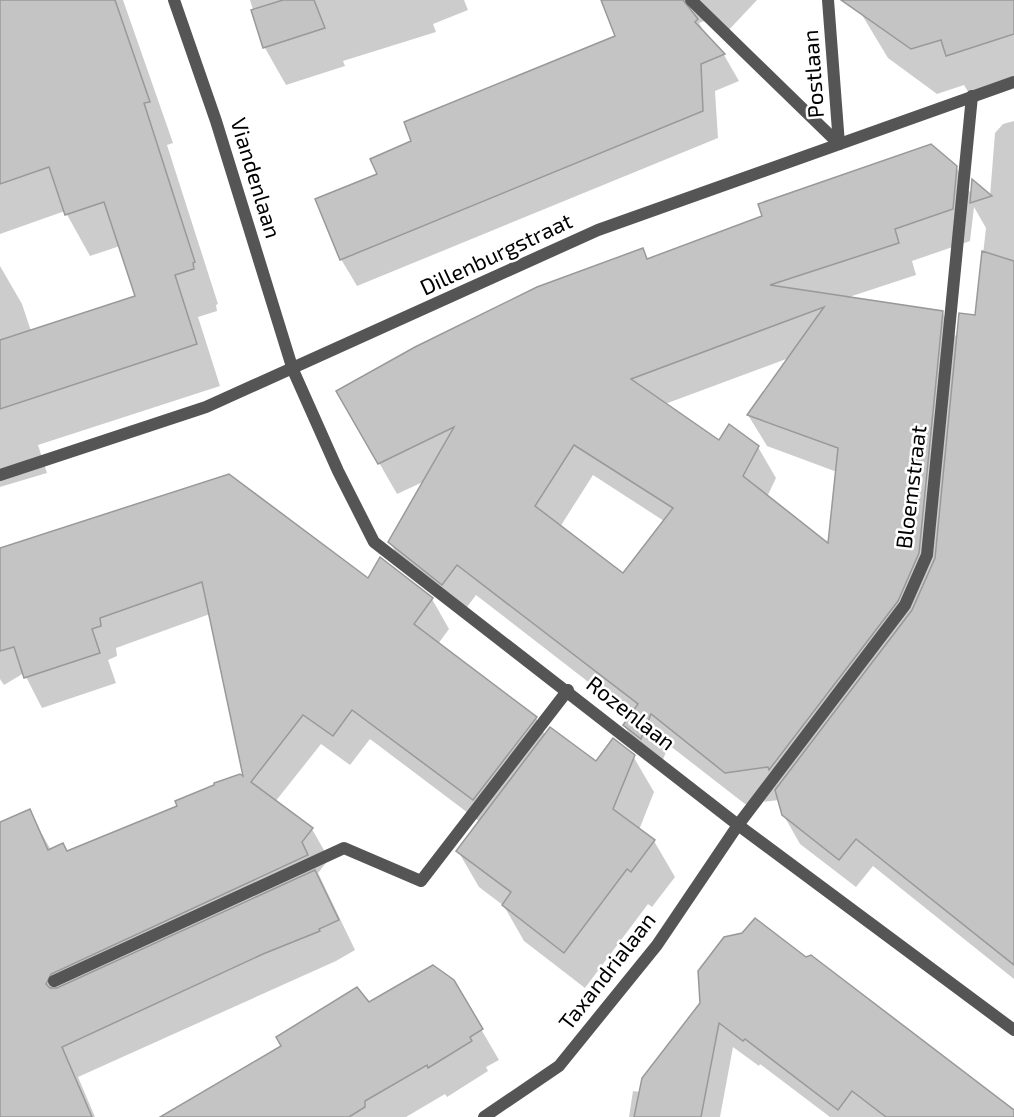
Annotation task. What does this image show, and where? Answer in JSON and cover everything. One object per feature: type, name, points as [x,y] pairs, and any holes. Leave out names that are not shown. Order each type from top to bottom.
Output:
[{"type":"street","name":"Viandenlaan","points":[[174,0],[216,121],[293,370]]},
{"type":"street","points":[[691,0],[839,144]]},
{"type":"street","name":"Postlaan","points":[[828,0],[839,144]]},
{"type":"street","name":"Dillenburgstraat","points":[[0,475],[207,408],[598,230],[1014,82]]},
{"type":"street","name":"Bloemstraat","points":[[738,825],[905,605],[927,555],[972,96]]},
{"type":"street","name":"Rozenlaan","points":[[293,370],[338,471],[374,542],[568,690],[738,825],[1014,1030]]},
{"type":"street","points":[[54,981],[344,848],[421,881],[568,690]]},
{"type":"street","name":"Taxandrialaan","points":[[483,1117],[559,1066],[657,945],[738,825]]},
{"type":"building","points":[[0,0],[115,0],[150,102],[144,103],[195,262],[193,263],[194,269],[175,275],[197,344],[0,409],[0,340],[135,296],[104,202],[65,215],[49,167],[0,184]]},
{"type":"building","points":[[283,0],[314,0],[325,28],[263,48],[251,10]]},
{"type":"building","points":[[601,0],[683,0],[698,19],[695,22],[725,54],[701,64],[703,111],[340,260],[315,199],[377,174],[370,159],[411,141],[404,122],[615,36]]},
{"type":"building","points":[[841,0],[1014,0],[1014,34],[946,56],[941,40],[911,49]]},
{"type":"building","points":[[931,144],[957,166],[953,209],[895,229],[899,243],[770,285],[943,311],[919,553],[898,601],[769,770],[768,767],[725,773],[651,714],[641,739],[623,725],[638,704],[457,565],[442,585],[388,542],[454,427],[378,464],[336,391],[415,347],[537,287],[643,248],[647,259],[762,216],[758,204]],"holes":[[[824,307],[747,415],[838,448],[828,543],[743,476],[759,446],[729,424],[719,440],[631,379]],[[574,445],[673,508],[623,573],[535,506]]]},
{"type":"building","points":[[972,179],[992,196],[970,203]]},
{"type":"building","points":[[982,251],[1014,261],[1014,965],[856,839],[839,860],[782,815],[775,790],[912,610],[935,558],[959,313],[975,315]]},
{"type":"building","points":[[229,474],[368,578],[380,557],[433,598],[414,624],[537,717],[473,800],[352,710],[333,736],[303,715],[251,782],[313,828],[302,842],[308,855],[51,974],[46,984],[50,988],[57,988],[315,870],[339,920],[319,929],[320,931],[263,954],[62,1047],[92,1117],[0,1117],[0,822],[30,809],[48,850],[63,843],[67,851],[177,806],[175,801],[214,785],[214,783],[240,774],[243,776],[202,582],[100,618],[101,626],[92,629],[100,653],[24,678],[14,647],[0,651],[0,548]]},
{"type":"building","points":[[550,727],[596,761],[613,738],[635,755],[613,809],[655,840],[631,872],[627,869],[564,953],[502,905],[511,892],[456,851]]},
{"type":"building","points":[[755,918],[806,957],[811,955],[1014,1110],[1014,1117],[886,1117],[852,1091],[838,1110],[745,1039],[743,1041],[719,1023],[701,1117],[634,1117],[642,1078],[700,1003],[698,971],[724,937],[742,933]]},
{"type":"building","points":[[433,965],[454,980],[483,1029],[470,1037],[472,1041],[428,1068],[427,1065],[365,1101],[365,1107],[349,1117],[160,1117],[281,1046],[276,1037],[357,987],[369,1002]]}]
